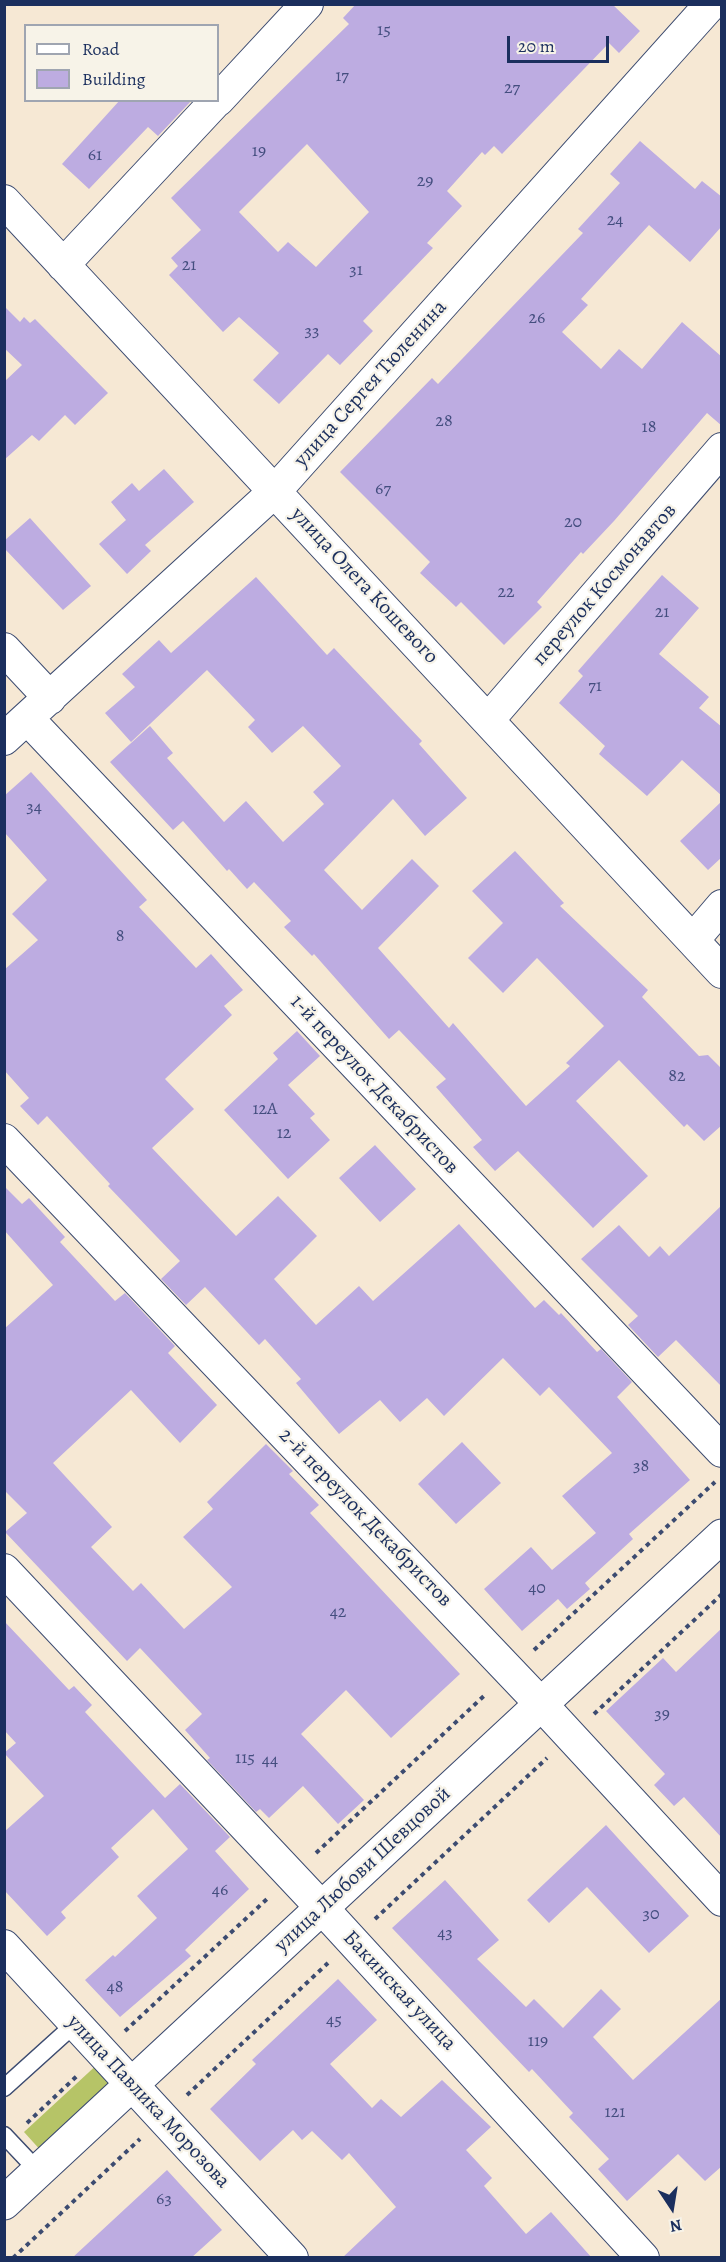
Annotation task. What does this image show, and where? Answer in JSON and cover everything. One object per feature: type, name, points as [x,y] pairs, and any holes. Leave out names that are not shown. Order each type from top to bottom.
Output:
[{"type":"street","points":[[219,98],[308,4]]},
{"type":"street","name":"улица Сергея Тюленина","points":[[4,739],[275,491],[711,4]]},
{"type":"street","points":[[63,265],[215,102]]},
{"type":"street","name":"улица Олега Кошевого","points":[[4,201],[722,972]]},
{"type":"street","name":"переулок Космонавтов","points":[[488,720],[722,449]]},
{"type":"street","name":"1-й переулок Декабристов","points":[[4,649],[38,708],[722,1451]]},
{"type":"street","points":[[693,940],[722,906]]},
{"type":"street","name":"2-й переулок Декабристов","points":[[4,1140],[511,1671],[722,1900]]},
{"type":"street","name":"улица Любови Шевцовой","points":[[4,2203],[722,1536]]},
{"type":"street","name":"Бакинская улица","points":[[4,1570],[292,1875],[643,2258]]},
{"type":"street","name":"улица Павлика Морозова","points":[[4,1946],[292,2258]]},
{"type":"lane","points":[[4,2088],[76,2023]]},
{"type":"lane","points":[[7,2137],[38,2171]]},
{"type":"path","points":[[7,2137],[103,2052],[722,1476]]},
{"type":"green space","points":[[101,2061],[120,2082],[43,2153],[24,2132]]},
{"type":"building","points":[[356,4],[612,4],[640,31],[619,53],[609,43],[502,154],[494,146],[485,155],[482,152],[447,191],[462,206],[427,243],[433,248],[363,321],[373,331],[340,365],[328,354],[279,404],[253,380],[279,353],[239,317],[223,332],[169,275],[178,266],[171,258],[201,230],[171,198],[349,24],[343,18]],"holes":[[[307,144],[369,212],[316,267],[288,242],[278,252],[239,212]]]},
{"type":"building","points":[[118,102],[190,102],[158,136],[148,127],[89,189],[62,164]]},
{"type":"building","points":[[640,141],[695,189],[702,181],[722,197],[722,226],[690,262],[649,225],[581,299],[588,305],[562,332],[601,369],[619,349],[642,369],[682,322],[722,357],[722,426],[707,413],[614,521],[583,554],[581,552],[537,602],[542,607],[504,645],[461,602],[456,607],[420,573],[430,562],[340,472],[432,378],[438,384],[583,233],[578,229],[620,183],[610,174]]},
{"type":"building","points":[[4,306],[20,322],[24,317],[30,323],[35,319],[108,393],[75,425],[65,415],[39,441],[32,435],[4,460],[4,382],[22,365],[4,348]]},
{"type":"building","points":[[164,469],[194,502],[145,545],[151,551],[127,574],[99,544],[126,520],[111,502],[132,483],[139,491]]},
{"type":"building","points":[[30,518],[91,586],[63,610],[4,548],[4,541]]},
{"type":"building","points":[[662,575],[699,608],[659,654],[709,697],[699,708],[722,727],[722,796],[682,760],[647,796],[599,754],[605,746],[559,703],[583,676],[578,671]]},
{"type":"building","points":[[256,577],[327,655],[334,648],[422,741],[419,744],[467,798],[425,836],[393,799],[324,870],[362,910],[412,859],[439,886],[378,948],[449,1028],[453,1023],[526,1106],[570,1066],[566,1063],[604,1026],[537,958],[503,993],[468,958],[503,923],[472,891],[515,851],[564,903],[560,906],[648,990],[642,997],[699,1056],[708,1055],[722,1069],[722,1125],[704,1141],[687,1124],[684,1127],[619,1060],[576,1101],[648,1176],[593,1228],[518,1151],[495,1171],[473,1147],[482,1140],[436,1087],[446,1079],[399,1030],[389,1039],[314,954],[312,956],[284,927],[291,921],[254,882],[247,889],[229,869],[227,871],[183,821],[173,830],[110,762],[150,726],[173,753],[167,758],[224,822],[246,801],[283,842],[324,804],[313,792],[341,766],[303,726],[272,753],[248,727],[255,720],[207,670],[131,742],[105,713],[135,687],[122,674],[159,640],[171,653]]},
{"type":"building","points":[[31,772],[147,900],[139,907],[196,968],[211,954],[243,990],[224,1006],[232,1015],[165,1079],[194,1109],[152,1148],[236,1236],[278,1196],[317,1236],[274,1279],[316,1325],[359,1286],[373,1301],[459,1224],[535,1308],[544,1300],[559,1315],[561,1313],[597,1352],[601,1349],[632,1382],[617,1397],[690,1480],[629,1534],[633,1539],[585,1583],[590,1589],[567,1609],[558,1599],[522,1631],[484,1589],[531,1547],[552,1570],[596,1533],[562,1496],[612,1453],[549,1387],[540,1396],[503,1358],[444,1416],[427,1398],[400,1422],[380,1400],[339,1434],[296,1383],[301,1379],[265,1339],[259,1345],[205,1287],[186,1305],[161,1279],[180,1261],[108,1186],[110,1184],[47,1116],[38,1125],[20,1106],[29,1098],[4,1070],[4,970],[38,940],[12,914],[47,880],[5,833],[4,796]]},
{"type":"building","points":[[722,801],[722,857],[708,870],[680,841]]},
{"type":"building","points":[[297,1031],[320,1056],[288,1085],[315,1114],[310,1118],[330,1140],[288,1179],[224,1110],[278,1059],[273,1053]]},
{"type":"building","points":[[375,1145],[416,1189],[380,1222],[339,1178]]},
{"type":"building","points":[[4,1186],[22,1204],[29,1198],[65,1237],[60,1242],[115,1301],[125,1293],[175,1346],[168,1353],[217,1405],[180,1443],[131,1390],[53,1463],[112,1527],[91,1547],[133,1591],[141,1583],[184,1629],[232,1587],[183,1537],[213,1509],[207,1502],[266,1444],[293,1471],[289,1474],[319,1505],[310,1513],[460,1674],[391,1738],[346,1690],[301,1734],[364,1800],[338,1824],[303,1786],[269,1818],[260,1809],[256,1812],[207,1760],[210,1758],[185,1730],[202,1714],[140,1648],[127,1661],[5,1532],[27,1513],[4,1490],[4,1329],[53,1285],[4,1230]]},
{"type":"building","points":[[722,1205],[722,1387],[676,1340],[658,1357],[628,1325],[638,1316],[581,1259],[619,1225],[649,1257],[660,1246],[669,1256]]},
{"type":"building","points":[[462,1442],[501,1483],[456,1524],[418,1484]]},
{"type":"building","points":[[4,1621],[69,1690],[74,1686],[92,1705],[85,1712],[165,1798],[180,1784],[230,1837],[215,1851],[249,1889],[185,1950],[191,1956],[120,2017],[85,1980],[113,1955],[115,1957],[157,1918],[137,1896],[188,1849],[153,1809],[111,1848],[119,1857],[61,1912],[66,1918],[47,1936],[4,1890],[4,1832],[44,1796],[4,1753],[16,1743],[4,1730]]},
{"type":"building","points":[[722,1628],[722,1838],[684,1797],[674,1806],[654,1785],[665,1774],[606,1711],[663,1658],[676,1672]]},
{"type":"building","points":[[606,1825],[689,1916],[649,1953],[587,1887],[549,1923],[527,1900]]},
{"type":"building","points":[[445,1880],[499,1940],[477,1959],[526,2007],[534,1999],[563,2028],[601,1989],[621,2009],[593,2037],[633,2080],[722,1998],[722,2166],[705,2181],[678,2154],[627,2201],[598,2169],[609,2159],[569,2117],[573,2113],[532,2069],[529,2072],[392,1928]]},
{"type":"building","points":[[338,1979],[377,2020],[330,2064],[372,2108],[381,2099],[401,2117],[442,2080],[491,2127],[466,2150],[492,2178],[484,2186],[526,2234],[551,2212],[592,2258],[342,2258],[396,2207],[349,2153],[342,2160],[312,2131],[302,2140],[293,2130],[260,2161],[210,2109],[256,2064],[252,2060]]},
{"type":"building","points":[[167,2170],[222,2230],[191,2258],[72,2258]]}]
